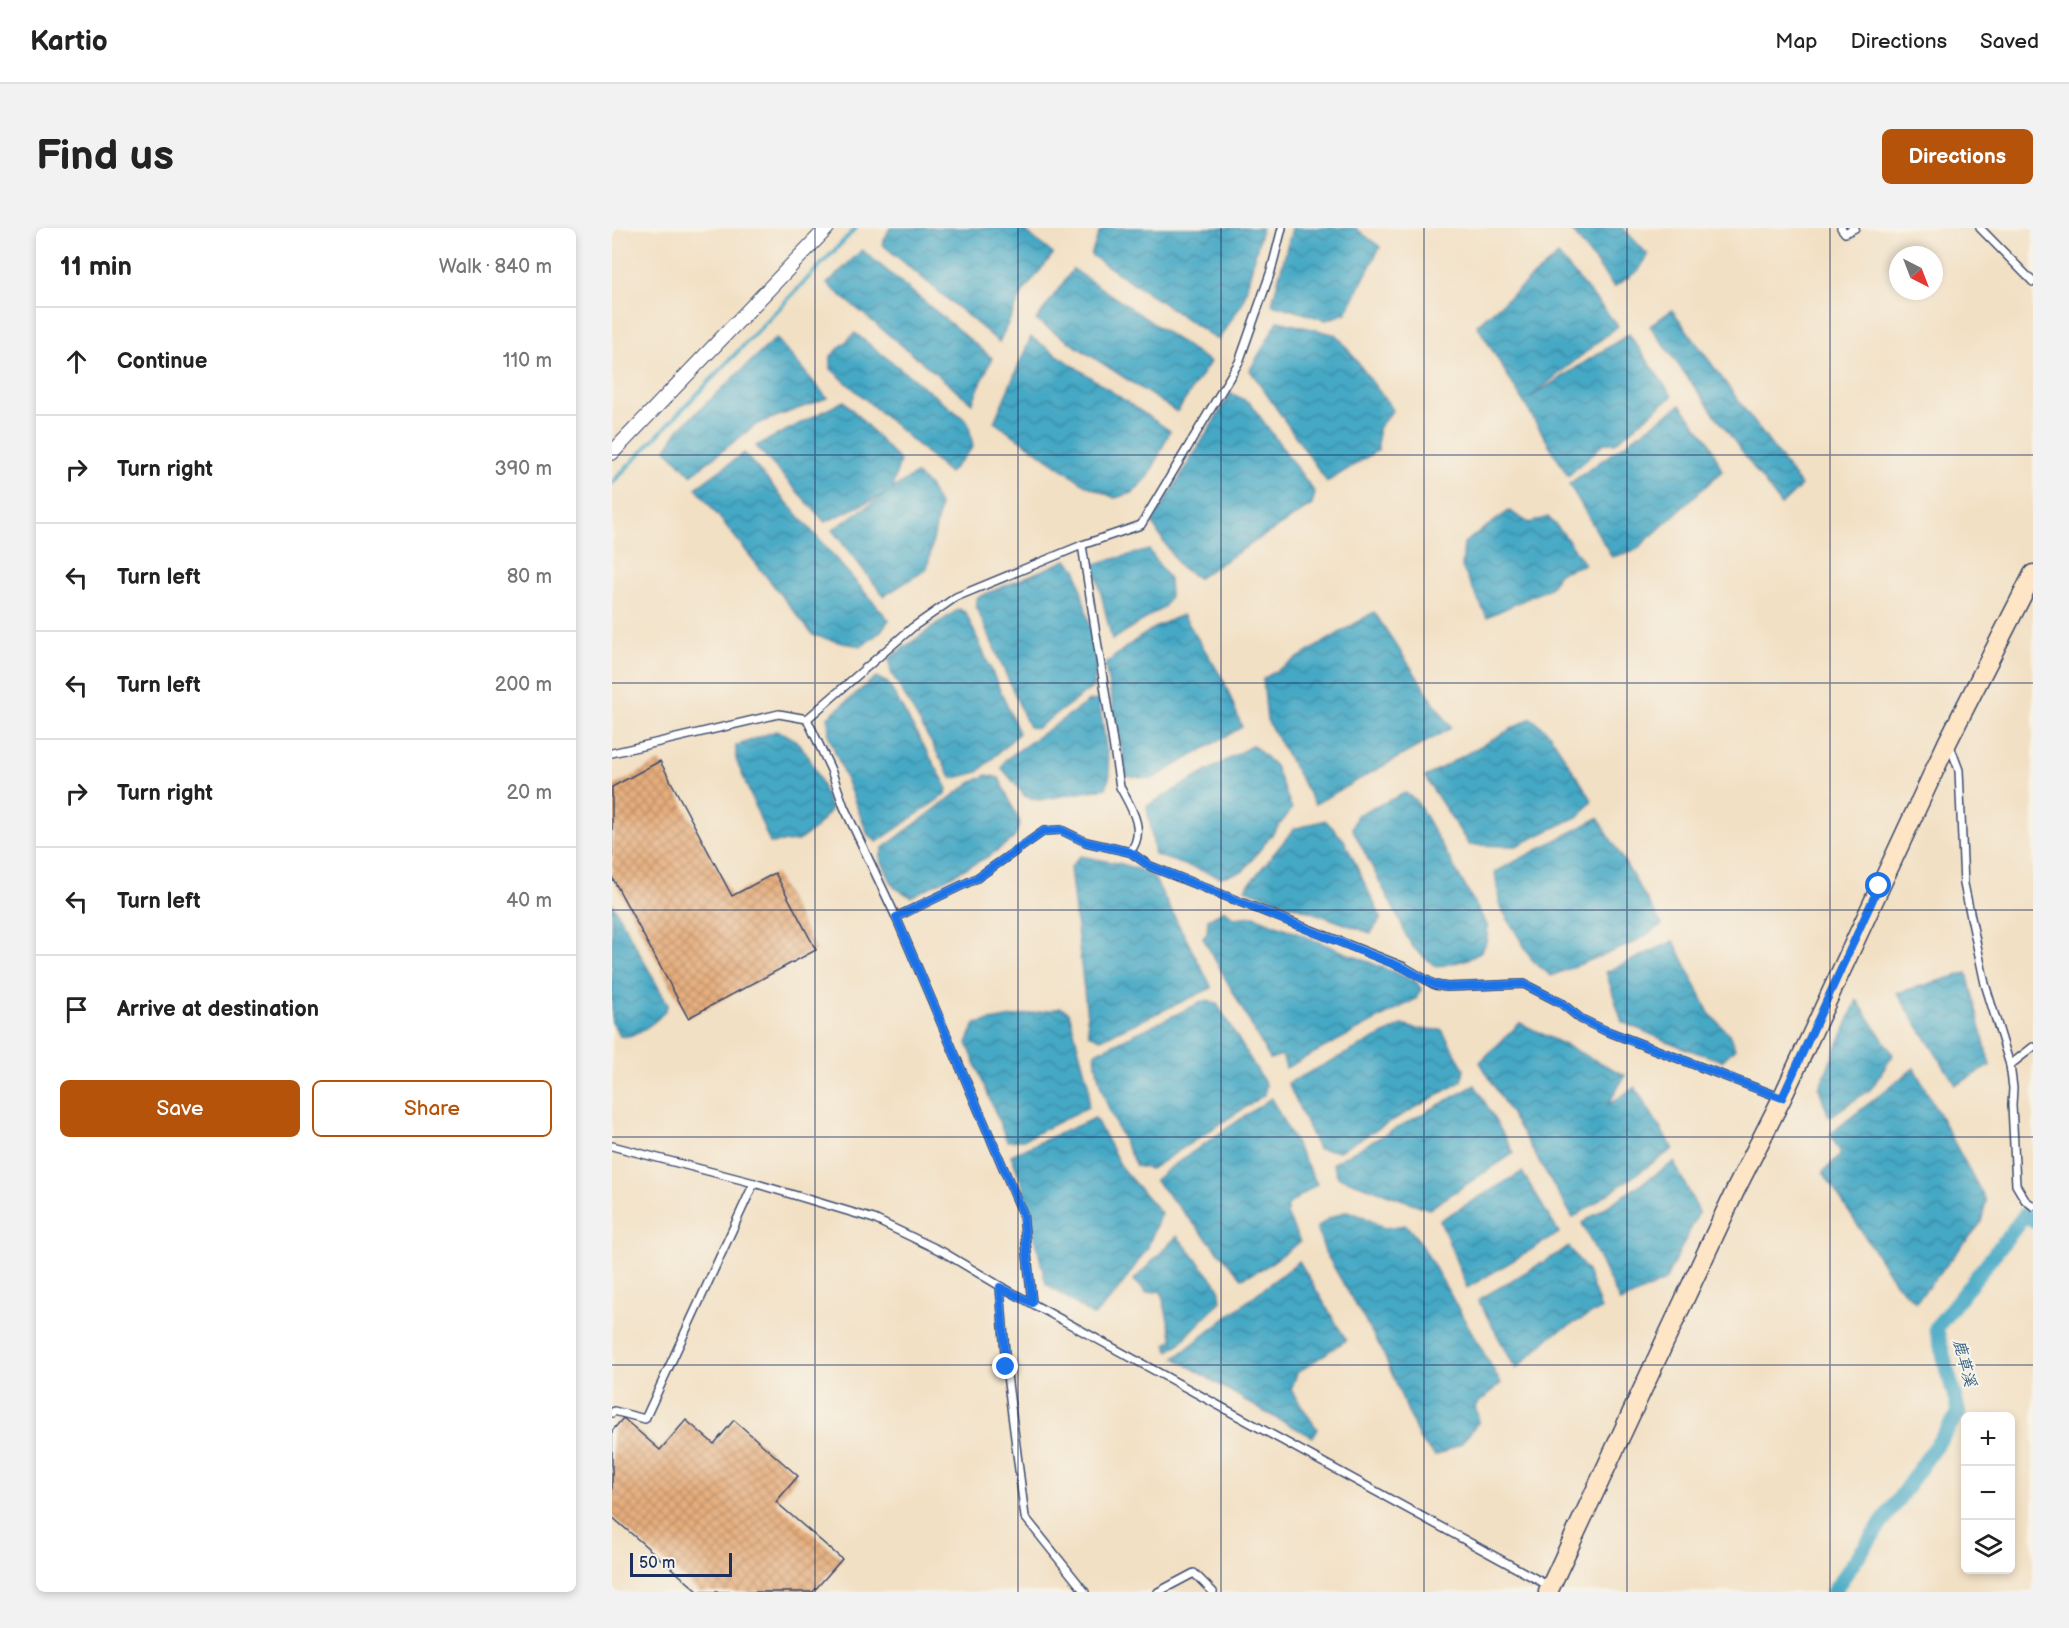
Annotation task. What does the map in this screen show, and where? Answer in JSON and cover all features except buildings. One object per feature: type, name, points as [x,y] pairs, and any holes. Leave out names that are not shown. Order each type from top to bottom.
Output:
[{"type":"street","points":[[612,453],[827,228]]},
{"type":"street","points":[[1550,1589],[1948,741],[2033,574]]},
{"type":"lane","points":[[807,719],[913,627],[956,597],[1082,545],[1141,525],[1239,362],[1271,271],[1282,228]]},
{"type":"lane","points":[[1841,228],[1845,233],[1855,228]]},
{"type":"lane","points":[[1980,228],[2033,282]]},
{"type":"lane","points":[[1082,545],[1120,787],[1134,812],[1138,836],[1130,852]]},
{"type":"lane","points":[[612,753],[779,714],[807,719]]},
{"type":"lane","points":[[807,719],[831,770],[844,807],[896,917],[1023,1214],[1032,1303]]},
{"type":"lane","points":[[1948,741],[1959,770],[1964,884],[1985,984],[2010,1065],[2013,1088],[2016,1185],[2025,1200],[2033,1206]]},
{"type":"lane","points":[[896,917],[977,878],[1044,831],[1061,830],[1086,842],[1130,852],[1150,866],[1404,968],[1435,985],[1447,987],[1524,984],[1561,1003],[1581,1019],[1604,1030],[1782,1098]]},
{"type":"lane","points":[[2010,1065],[2033,1047]]},
{"type":"lane","points":[[612,1146],[754,1183],[874,1219],[943,1252],[1000,1287],[1550,1589]]},
{"type":"lane","points":[[612,1413],[614,1411],[645,1419],[754,1183]]},
{"type":"lane","points":[[1000,1287],[1006,1367],[1025,1517],[1085,1592]]},
{"type":"lane","points":[[1158,1592],[1194,1574],[1213,1592]]},
{"type":"water","points":[[890,228],[1022,228],[1053,254],[1023,292],[999,342],[882,244]]},
{"type":"water","points":[[1104,228],[1262,228],[1243,302],[1218,340],[1091,255],[1099,233]]},
{"type":"water","points":[[1292,228],[1355,228],[1380,247],[1346,313],[1326,320],[1272,304]]},
{"type":"water","points":[[1570,228],[1623,228],[1648,255],[1639,270],[1614,287]]},
{"type":"water","points":[[862,250],[992,358],[972,403],[827,284]]},
{"type":"water","points":[[1558,255],[1618,326],[1529,398],[1629,334],[1672,396],[1615,443],[1604,443],[1568,476],[1477,325]]},
{"type":"water","points":[[1073,269],[1210,362],[1177,412],[1036,320]]},
{"type":"water","points":[[1672,310],[1801,486],[1781,505],[1650,326]]},
{"type":"water","points":[[1278,321],[1337,335],[1393,410],[1378,428],[1378,450],[1327,482],[1250,370]]},
{"type":"water","points":[[855,333],[968,422],[973,447],[949,473],[831,369],[831,356]]},
{"type":"water","points":[[1031,337],[1170,431],[1149,476],[1132,493],[1115,498],[1086,485],[994,422]]},
{"type":"water","points":[[776,338],[827,398],[757,424],[691,475],[666,449],[679,429]]},
{"type":"water","points":[[1231,393],[1250,403],[1315,493],[1312,505],[1198,578],[1180,567],[1152,523]]},
{"type":"water","points":[[844,401],[900,461],[892,489],[916,474],[929,486],[940,507],[927,569],[884,596],[832,530],[887,493],[825,522],[756,446]]},
{"type":"water","points":[[1680,405],[1709,441],[1722,471],[1636,550],[1612,557],[1569,484]]},
{"type":"water","points":[[744,453],[889,620],[880,632],[862,646],[813,635],[696,488]]},
{"type":"water","points":[[1509,511],[1529,523],[1548,517],[1585,564],[1559,573],[1550,588],[1487,617],[1462,567],[1464,543]]},
{"type":"water","points":[[1149,550],[1169,579],[1170,596],[1164,607],[1112,640],[1094,564]]},
{"type":"water","points":[[1067,560],[1076,569],[1098,661],[1093,687],[1037,728],[1029,727],[976,606],[976,598]]},
{"type":"water","points":[[959,609],[966,613],[1019,733],[978,772],[952,779],[891,672],[889,658]]},
{"type":"water","points":[[1374,612],[1451,728],[1315,804],[1267,720],[1263,679]]},
{"type":"water","points":[[1183,615],[1224,681],[1242,727],[1152,779],[1127,776],[1105,665],[1142,636]]},
{"type":"water","points":[[876,677],[888,683],[947,787],[946,794],[877,842],[868,835],[829,736],[828,717]]},
{"type":"water","points":[[1099,700],[1110,774],[1106,788],[1039,800],[1025,796],[1002,768],[1005,760],[1089,701]]},
{"type":"water","points":[[1531,718],[1549,733],[1592,800],[1581,815],[1516,846],[1469,845],[1425,777]]},
{"type":"water","points":[[776,731],[788,735],[805,752],[812,762],[831,809],[816,828],[798,841],[770,843],[736,759],[736,746]]},
{"type":"water","points":[[1253,745],[1275,766],[1292,809],[1243,871],[1221,877],[1155,855],[1147,806]]},
{"type":"water","points":[[987,775],[999,778],[1020,823],[1014,838],[989,856],[911,897],[894,887],[880,858],[883,848],[969,784]]},
{"type":"water","points":[[1405,793],[1416,800],[1487,925],[1485,946],[1480,952],[1466,960],[1437,967],[1415,949],[1352,828],[1357,815]]},
{"type":"water","points":[[1598,818],[1662,925],[1633,943],[1551,976],[1533,961],[1500,906],[1495,872]]},
{"type":"water","points":[[1325,820],[1344,840],[1381,918],[1371,933],[1245,889],[1294,829]]},
{"type":"water","points":[[1080,856],[1122,864],[1152,874],[1212,988],[1101,1039],[1089,1034],[1070,868]]},
{"type":"water","points":[[612,903],[668,1005],[660,1016],[647,1027],[633,1035],[626,1036],[620,1036],[612,1022]]},
{"type":"water","points":[[1225,910],[1234,918],[1254,916],[1416,981],[1421,989],[1416,999],[1286,1068],[1282,1055],[1270,1059],[1203,938],[1207,934],[1208,919]]},
{"type":"water","points":[[1674,941],[1709,1013],[1729,1034],[1735,1048],[1722,1061],[1681,1047],[1622,1022],[1606,972]]},
{"type":"water","points":[[1967,973],[1990,1066],[1956,1085],[1897,993]]},
{"type":"water","points":[[1206,1000],[1217,1004],[1266,1085],[1264,1095],[1151,1169],[1136,1166],[1104,1097],[1095,1053]]},
{"type":"water","points":[[1857,1000],[1893,1055],[1871,1089],[1829,1117],[1819,1088]]},
{"type":"water","points":[[1061,1008],[1069,1012],[1089,1088],[1088,1107],[1023,1140],[1007,1141],[967,1043],[975,1024]]},
{"type":"water","points":[[1520,1023],[1625,1075],[1608,1105],[1635,1087],[1673,1149],[1573,1218],[1480,1062]]},
{"type":"water","points":[[1402,1025],[1417,1029],[1442,1030],[1464,1069],[1462,1081],[1339,1151],[1318,1149],[1288,1083]]},
{"type":"water","points":[[1914,1068],[1986,1201],[1981,1223],[1916,1302],[1896,1284],[1823,1172],[1841,1154],[1830,1134]]},
{"type":"water","points":[[1475,1085],[1514,1153],[1429,1209],[1338,1177],[1333,1163]]},
{"type":"water","points":[[1271,1098],[1317,1184],[1288,1205],[1287,1214],[1300,1242],[1265,1267],[1242,1278],[1155,1180]]},
{"type":"water","points":[[1095,1118],[1123,1170],[1161,1213],[1147,1249],[1116,1293],[1094,1316],[1046,1284],[1024,1189],[1011,1155]]},
{"type":"water","points":[[1674,1162],[1699,1212],[1665,1281],[1620,1302],[1582,1223]]},
{"type":"water","points":[[1522,1172],[1559,1233],[1467,1288],[1440,1220]]},
{"type":"water","points":[[1347,1211],[1384,1228],[1406,1225],[1420,1242],[1501,1383],[1475,1406],[1479,1421],[1461,1444],[1435,1456],[1420,1440],[1381,1348],[1325,1252],[1317,1228],[1328,1219]]},
{"type":"water","points":[[1177,1236],[1219,1287],[1221,1301],[1178,1345],[1169,1351],[1166,1344],[1173,1340],[1161,1291],[1147,1293],[1134,1280]]},
{"type":"water","points":[[1569,1247],[1587,1271],[1601,1309],[1553,1334],[1516,1369],[1478,1300]]},
{"type":"water","points":[[1299,1261],[1346,1340],[1297,1373],[1291,1390],[1317,1429],[1313,1437],[1263,1411],[1175,1358]]},
{"type":"waterway","points":[[612,483],[856,228]]},
{"type":"waterway","name":"鹿草溪","points":[[1833,1592],[1959,1413],[1936,1328],[2025,1215],[2033,1221]]},
{"type":"route","points":[[1006,1367],[1000,1287],[1032,1303],[1023,1214],[896,917],[977,878],[1044,831],[1061,830],[1086,842],[1130,852],[1150,866],[1404,968],[1435,985],[1447,987],[1524,984],[1561,1003],[1581,1019],[1604,1030],[1782,1098],[1879,886]]}]
